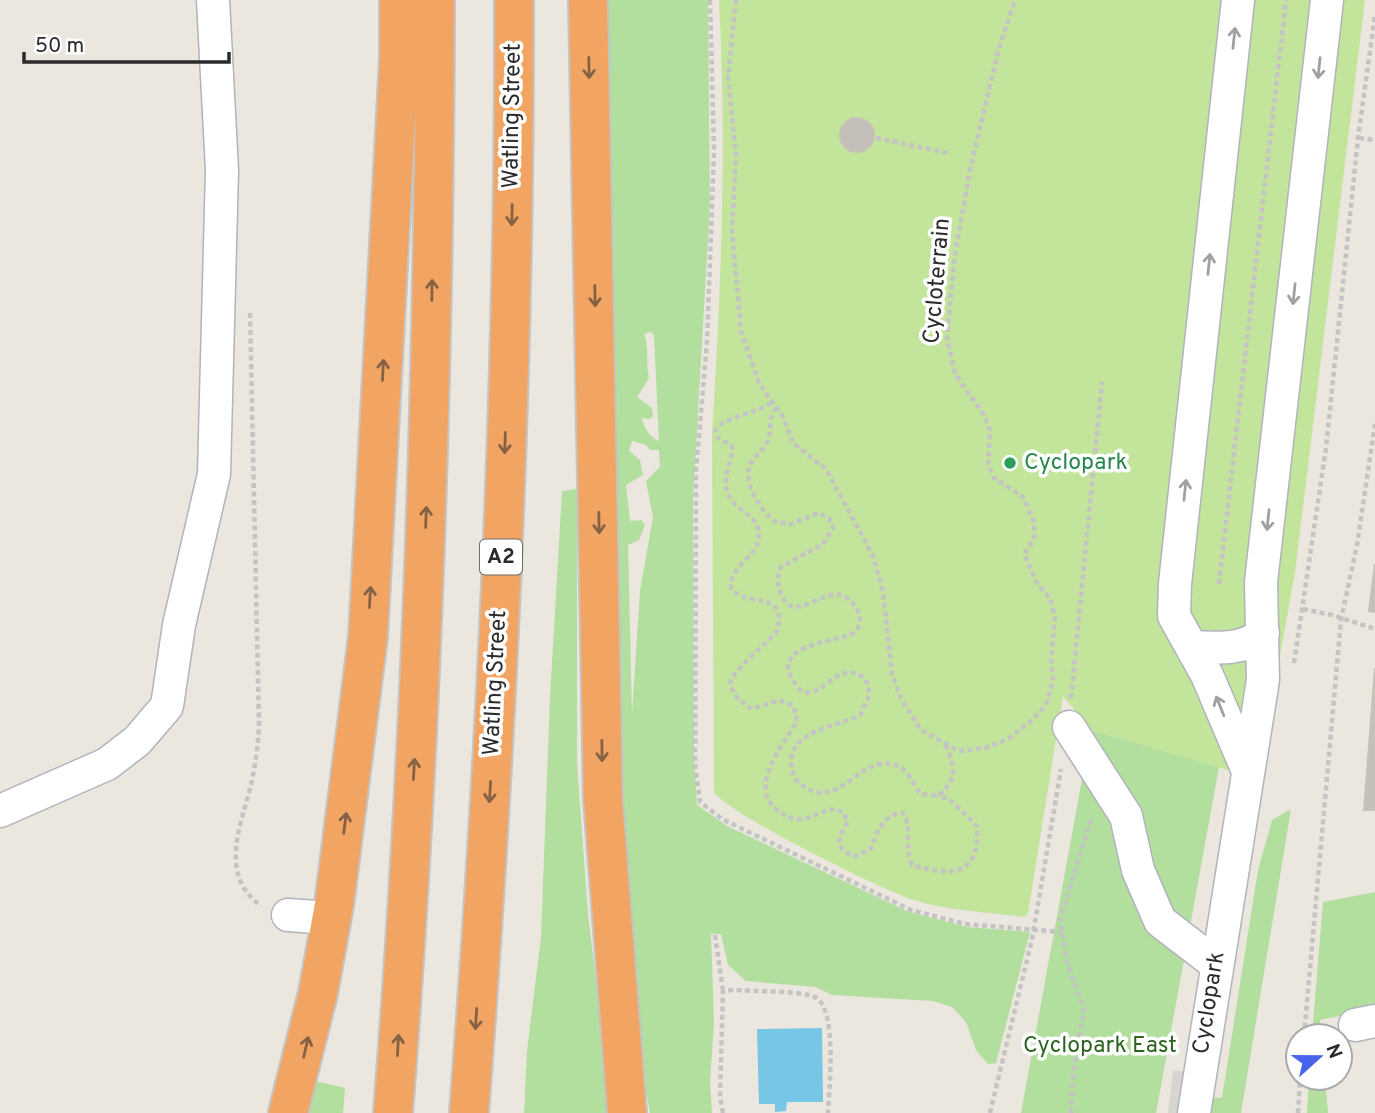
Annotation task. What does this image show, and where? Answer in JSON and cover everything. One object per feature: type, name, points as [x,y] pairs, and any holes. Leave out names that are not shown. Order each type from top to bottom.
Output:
[{"type":"highway","points":[[288,1113],[315,1005],[331,918],[368,637],[399,59],[399,0]]},
{"type":"highway","points":[[393,1113],[423,588],[431,354],[435,0]]},
{"type":"highway","name":"Watling Street","points":[[469,1113],[500,606],[512,220],[514,0]]},
{"type":"highway","points":[[588,0],[603,799],[627,1113]]},
{"type":"lane","points":[[0,811],[107,764],[137,741],[167,706],[179,625],[214,474],[222,170],[213,0]]},
{"type":"lane","points":[[1238,0],[1175,584],[1174,616],[1207,675],[1247,769]]},
{"type":"lane","name":"Cyclopark","points":[[1194,1113],[1263,680],[1261,582],[1327,0]]},
{"type":"lane","points":[[1192,648],[1245,644],[1253,642],[1262,633]]},
{"type":"lane","points":[[1069,727],[1126,816],[1138,870],[1160,921],[1216,964]]},
{"type":"lane","points":[[288,915],[331,918]]},
{"type":"path","points":[[710,0],[714,152],[707,342],[696,470],[695,764],[700,802],[722,819],[911,910],[965,924],[1060,932]]},
{"type":"path","name":"Cycloterrain","points":[[736,0],[728,78],[736,155],[732,206],[736,304],[741,331],[759,383],[777,408],[793,443],[816,458],[830,474],[867,542],[882,583],[897,690],[921,730],[959,751],[985,748],[1008,739],[1046,705],[1054,682],[1051,660],[1055,617],[1050,598],[1038,585],[1024,555],[1034,539],[1034,522],[1023,497],[995,478],[988,464],[990,430],[984,415],[955,373],[947,337],[956,254],[970,170],[999,48],[1015,0]]},
{"type":"path","points":[[1219,584],[1286,0]]},
{"type":"path","points":[[1293,667],[1328,427],[1375,15]]},
{"type":"path","points":[[876,138],[948,153]]},
{"type":"path","points":[[1359,138],[1375,140]]},
{"type":"path","points":[[771,403],[757,412],[722,423],[716,430],[718,439],[732,446],[726,477],[727,493],[733,503],[753,518],[759,535],[754,550],[733,573],[731,588],[741,597],[769,601],[774,605],[778,617],[776,633],[759,646],[732,677],[730,685],[738,699],[752,709],[781,700],[792,705],[797,715],[796,723],[765,781],[767,798],[776,809],[794,820],[828,809],[846,814],[848,822],[839,837],[840,847],[852,856],[869,852],[884,821],[894,813],[903,813],[910,824],[907,853],[912,865],[942,873],[955,872],[970,863],[978,848],[977,826],[949,799],[921,794],[906,772],[890,764],[873,766],[835,791],[825,793],[808,790],[794,776],[792,758],[800,744],[821,727],[860,715],[870,694],[866,680],[855,673],[838,674],[811,692],[798,687],[791,674],[792,661],[797,652],[830,637],[851,635],[858,628],[860,617],[852,602],[840,595],[828,595],[799,607],[788,604],[781,594],[777,580],[783,564],[823,544],[833,528],[829,518],[818,513],[791,524],[776,522],[754,494],[748,479],[750,467],[767,442],[771,415],[777,408]]},
{"type":"path","points":[[1305,1022],[1341,620],[1357,545],[1375,424]]},
{"type":"path","points":[[252,435],[259,725],[252,781],[236,839],[235,855],[239,878],[251,897],[267,910],[288,915]]},
{"type":"path","points":[[1303,609],[1375,629]]},
{"type":"path","points":[[937,796],[949,788],[954,776],[954,761],[945,743]]},
{"type":"path","points":[[1071,1113],[1073,1073],[1084,1010],[1067,962],[1060,920],[1095,807],[1107,788]]},
{"type":"path","points":[[715,935],[723,991],[720,1097],[723,1113]]},
{"type":"path","points":[[723,991],[812,996],[824,1006],[829,1026],[828,1113]]},
{"type":"path","points":[[1297,1113],[1299,1092]]},
{"type":"green space","points":[[605,0],[708,0],[710,204],[693,499],[694,758],[697,805],[727,826],[907,911],[967,927],[1030,932],[996,1063],[988,1064],[976,1050],[966,1022],[952,1007],[933,1001],[832,995],[815,987],[746,981],[728,965],[721,934],[711,934],[714,1021],[710,1083],[712,1113],[650,1113],[641,1062],[622,852]],"holes":[[[651,332],[654,335],[659,441],[650,435],[642,418],[649,419],[653,416],[652,408],[637,397],[649,378],[644,334]],[[632,441],[646,445],[650,450],[659,450],[660,467],[646,481],[653,517],[640,591],[632,714],[628,545],[639,540],[645,525],[641,520],[630,521],[626,485],[643,475],[640,460],[629,451]]]},
{"type":"green space","name":"Cyclopark","points":[[719,0],[1365,0],[1295,572],[1258,779],[1091,730],[1063,696],[1028,913],[1024,917],[943,907],[900,895],[777,834],[726,803],[714,792],[712,435],[723,163]]},
{"type":"green space","points":[[577,489],[577,764],[588,914],[612,1113],[524,1113],[527,1051],[541,937],[550,698],[562,491]]},
{"type":"green space","name":"Cyclopark East","points":[[1091,730],[1219,767],[1156,1113],[1021,1113]]},
{"type":"green space","points":[[1291,809],[1241,1113],[1206,1113],[1208,1097],[1222,1098],[1258,870],[1272,820]]},
{"type":"green space","points":[[1375,892],[1375,1009],[1313,1022],[1323,902]]},
{"type":"green space","points":[[307,1079],[345,1088],[343,1113],[298,1113]]},
{"type":"green space","points":[[1308,1092],[1326,1092],[1328,1113],[1307,1113]]},
{"type":"shaded area","points":[[1173,1071],[1187,1071],[1182,1113],[1168,1113]]},
{"type":"water","points":[[822,1028],[823,1102],[787,1102],[786,1111],[775,1112],[775,1104],[759,1104],[757,1029]]},
{"type":"building","points":[[857,118],[869,123],[874,135],[869,147],[857,152],[845,147],[840,135],[845,123]]},
{"type":"building","points":[[1375,564],[1375,612],[1369,611]]},
{"type":"building","points":[[1375,668],[1375,810],[1364,810]]},
{"type":"place","name":"Cyclopark","points":[[1010,463]]}]
